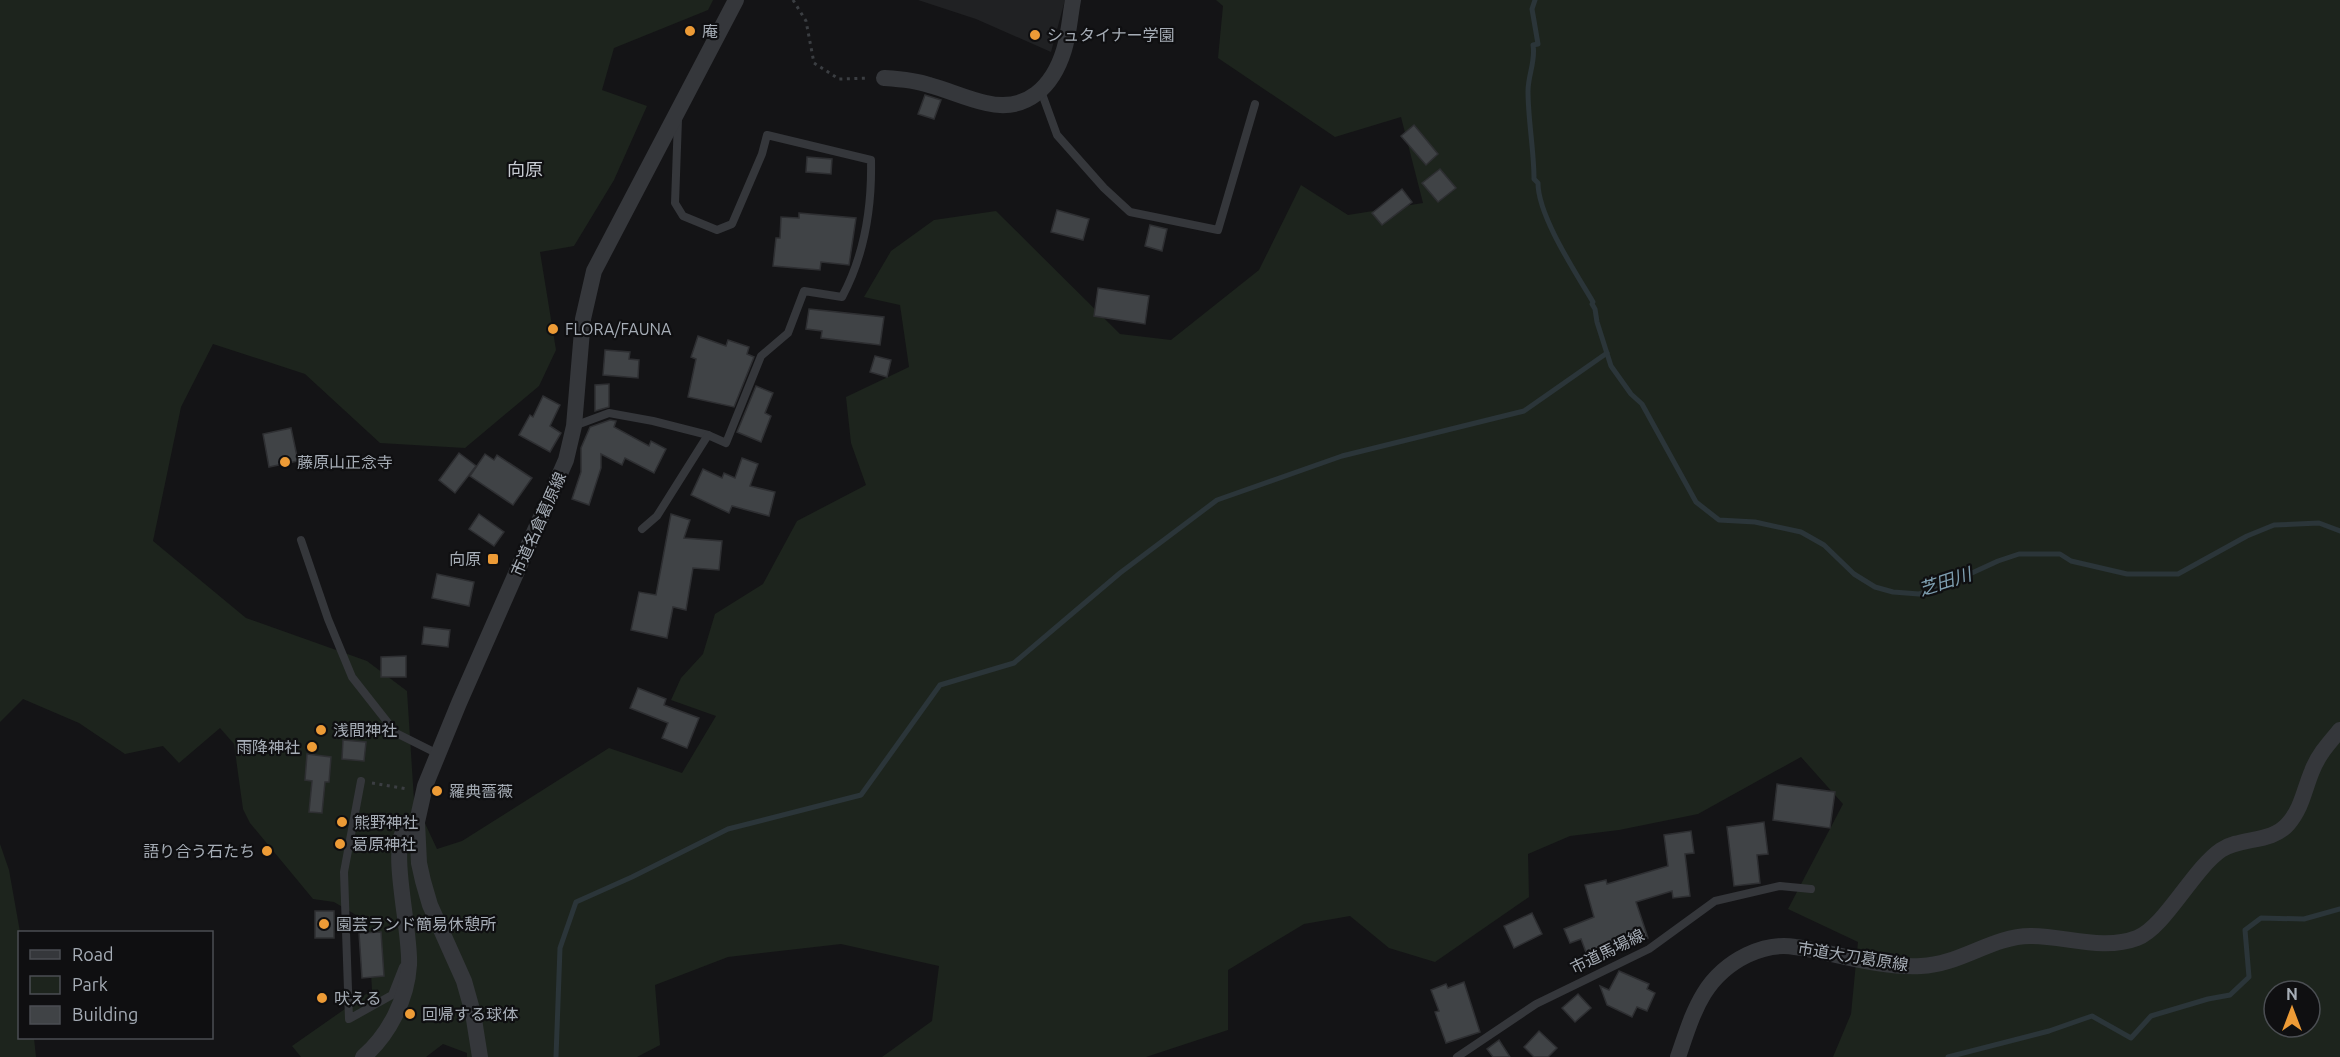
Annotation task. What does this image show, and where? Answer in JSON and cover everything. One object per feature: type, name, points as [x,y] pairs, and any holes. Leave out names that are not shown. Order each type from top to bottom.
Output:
[{"type":"street","name":"市道名倉葛原線","points":[[480,1057],[478,1035],[464,981],[430,905],[418,863],[417,822],[424,792],[459,703],[567,460],[574,426],[583,319],[594,271],[736,0]]},
{"type":"street","points":[[884,78],[928,84],[988,104],[1016,103],[1041,91],[1056,70],[1065,48],[1073,0]]},
{"type":"street","name":"市道大刀葛原線","points":[[1678,1057],[1695,1008],[1712,980],[1727,967],[1758,950],[1777,946],[1793,946],[1868,962],[1918,966],[1943,962],[2006,940],[2025,936],[2068,938],[2104,944],[2139,937],[2152,930],[2211,858],[2223,849],[2279,832],[2286,827],[2299,810],[2312,770],[2323,749],[2340,730]]},
{"type":"street","points":[[363,1057],[383,1035],[394,1017],[407,979],[409,952],[400,866],[400,844],[403,832],[417,822]]},
{"type":"lane","points":[[1041,91],[1057,135],[1104,188],[1130,212],[1218,230],[1255,104]]},
{"type":"lane","points":[[574,426],[609,413],[708,435],[726,443],[761,356],[788,333],[804,291],[842,297],[856,269],[872,192],[871,160],[767,135],[762,154],[732,224],[717,230],[683,216],[675,203],[678,111]]},
{"type":"lane","points":[[642,530],[657,516],[708,435]]},
{"type":"lane","points":[[301,540],[328,619],[352,677],[396,733],[438,754]]},
{"type":"lane","points":[[361,781],[344,872],[349,1019],[392,995],[409,952]]},
{"type":"lane","name":"市道馬場線","points":[[1458,1057],[1536,1004],[1649,949],[1715,901],[1780,886],[1811,889]]},
{"type":"path","points":[[793,0],[806,21],[814,63],[840,79],[884,78]]},
{"type":"path","points":[[361,781],[424,792]]},
{"type":"shaded area","name":"シュタイナー学園","points":[[918,0],[1065,0],[1051,52],[976,19]]},
{"type":"green space","points":[[0,0],[713,0],[708,10],[614,48],[602,90],[647,106],[614,180],[574,246],[540,252],[556,350],[539,386],[465,448],[380,443],[305,374],[213,344],[181,407],[153,541],[246,618],[367,661],[407,691],[414,800],[437,849],[462,841],[609,748],[682,773],[716,716],[671,700],[681,678],[703,654],[715,614],[763,584],[797,521],[866,485],[851,443],[846,397],[909,367],[900,305],[864,297],[891,251],[934,220],[996,211],[1120,334],[1171,340],[1259,270],[1301,185],[1348,215],[1423,203],[1401,117],[1335,137],[1218,58],[1223,6],[1216,0],[2340,0],[2340,1057],[1833,1057],[1851,1014],[1858,942],[1788,909],[1843,804],[1801,757],[1698,814],[1619,830],[1570,836],[1528,854],[1529,897],[1435,962],[1389,948],[1350,916],[1304,924],[1228,970],[1228,1030],[1146,1057],[882,1057],[932,1021],[939,966],[841,944],[728,957],[655,985],[660,1045],[637,1057],[467,1057],[467,1053],[443,1044],[426,1057],[301,1057],[292,1046],[372,990],[368,922],[334,902],[313,899],[250,823],[243,809],[234,744],[220,728],[179,763],[163,746],[125,754],[79,723],[23,699],[0,722]]},
{"type":"green space","points":[[0,844],[9,870],[20,931],[18,931],[18,1039],[34,1039],[36,1057],[0,1057]]},
{"type":"building","points":[[925,95],[941,100],[934,119],[918,114]]},
{"type":"building","points":[[1414,125],[1438,154],[1426,165],[1401,136]]},
{"type":"building","points":[[807,157],[832,159],[831,174],[806,172]]},
{"type":"building","points":[[1440,169],[1456,188],[1438,202],[1422,183]]},
{"type":"building","points":[[1402,189],[1412,202],[1382,225],[1372,213]]},
{"type":"building","points":[[1057,210],[1089,219],[1083,240],[1051,232]]},
{"type":"building","points":[[799,213],[856,218],[849,265],[821,262],[820,270],[773,266],[776,238],[780,238],[781,217],[799,218]]},
{"type":"building","points":[[1150,225],[1167,229],[1162,251],[1145,246]]},
{"type":"building","points":[[1098,288],[1149,296],[1145,324],[1094,316]]},
{"type":"building","points":[[809,309],[884,317],[880,345],[821,338],[822,331],[806,329]]},
{"type":"building","points":[[698,336],[726,346],[728,340],[749,347],[747,354],[754,357],[734,407],[688,397],[696,359],[691,357]]},
{"type":"building","points":[[605,350],[630,352],[629,359],[639,360],[638,378],[603,375]]},
{"type":"building","points":[[875,356],[891,360],[887,377],[870,372]]},
{"type":"building","points":[[609,384],[609,407],[595,411],[595,385]]},
{"type":"building","points":[[756,386],[773,393],[765,413],[771,416],[761,442],[737,432]]},
{"type":"building","points":[[543,396],[560,405],[550,426],[561,433],[550,452],[519,435],[530,415],[533,417]]},
{"type":"building","points":[[610,420],[616,421],[614,427],[649,446],[651,441],[666,449],[654,473],[625,458],[622,465],[601,454],[601,468],[589,505],[572,499],[581,472],[581,448],[590,427]]},
{"type":"building","points":[[291,428],[298,461],[269,467],[263,434]]},
{"type":"building","points":[[459,453],[476,466],[455,493],[439,480]]},
{"type":"building","points":[[485,454],[494,460],[497,455],[532,478],[513,505],[470,476]]},
{"type":"building","points":[[742,458],[758,464],[750,486],[775,492],[769,516],[732,506],[729,513],[691,495],[703,469],[722,478],[724,473],[735,478]]},
{"type":"building","points":[[479,514],[504,532],[494,546],[469,529]]},
{"type":"building","points":[[671,514],[690,520],[684,538],[722,541],[719,570],[693,568],[686,610],[673,607],[667,638],[631,630],[639,592],[656,595]]},
{"type":"building","points":[[437,574],[474,582],[469,606],[432,598]]},
{"type":"building","points":[[424,627],[450,630],[448,647],[422,644]]},
{"type":"building","points":[[406,656],[406,677],[381,677],[381,657]]},
{"type":"building","points":[[638,688],[666,699],[664,705],[699,718],[687,748],[662,738],[668,723],[630,708]]},
{"type":"building","points":[[343,740],[366,742],[364,761],[342,759]]},
{"type":"building","points":[[307,754],[331,757],[329,782],[325,782],[322,813],[309,812],[312,781],[305,780]]},
{"type":"building","points":[[1777,784],[1835,792],[1830,828],[1773,820]]},
{"type":"building","points":[[1764,822],[1768,854],[1757,855],[1760,883],[1734,886],[1727,827]]},
{"type":"building","points":[[1691,831],[1694,853],[1685,854],[1690,896],[1673,898],[1672,891],[1636,902],[1648,938],[1612,949],[1614,954],[1590,963],[1581,939],[1570,943],[1564,929],[1594,917],[1585,885],[1606,880],[1607,884],[1668,866],[1664,835]]},
{"type":"building","name":"園芸ランド簡易休憩所","points":[[315,911],[334,911],[334,938],[315,938]]},
{"type":"building","points":[[1532,913],[1542,934],[1514,948],[1504,926]]},
{"type":"building","points":[[381,932],[384,976],[362,978],[359,933]]},
{"type":"building","points":[[1619,971],[1649,984],[1647,989],[1655,993],[1647,1011],[1637,1007],[1632,1017],[1607,1005],[1600,986],[1609,990]]},
{"type":"building","points":[[1464,982],[1480,1032],[1446,1043],[1435,1012],[1439,1011],[1431,990],[1446,984],[1448,988]]},
{"type":"building","points":[[1578,994],[1591,1008],[1575,1022],[1562,1008]]},
{"type":"building","points":[[1539,1031],[1557,1048],[1548,1057],[1534,1057],[1524,1047]]},
{"type":"building","points":[[1499,1040],[1510,1057],[1493,1057],[1487,1049]]},
{"type":"waterway","name":"芝田川","points":[[1535,0],[1532,9],[1538,44],[1533,45],[1528,102],[1534,179],[1538,183],[1544,211],[1559,244],[1593,302],[1611,366],[1631,394],[1642,404],[1696,502],[1719,520],[1755,522],[1801,532],[1824,545],[1854,574],[1875,587],[1893,592],[1919,594],[1937,589],[1998,561],[2019,554],[2060,554],[2071,561],[2127,574],[2178,574],[2247,536],[2274,525],[2319,523],[2340,531]]},
{"type":"waterway","points":[[556,1057],[560,948],[576,902],[728,829],[861,795],[940,685],[1014,663],[1120,573],[1217,500],[1342,456],[1524,411],[1607,353]]},
{"type":"waterway","points":[[1948,1057],[2049,1031],[2092,1016],[2131,1038],[2151,1016],[2230,995],[2249,977],[2245,930],[2261,918],[2304,919],[2340,909]]},
{"type":"place","name":"庵","points":[[690,31]]},
{"type":"place","name":"シュタイナー学園","points":[[1035,35]]},
{"type":"place","name":"FLORA/FAUNA","points":[[553,329]]},
{"type":"place","name":"藤原山正念寺","points":[[285,462]]},
{"type":"place","name":"向原","points":[[493,559]]},
{"type":"place","name":"浅間神社","points":[[321,730]]},
{"type":"place","name":"雨降神社","points":[[312,747]]},
{"type":"place","name":"羅典薔薇","points":[[437,791]]},
{"type":"place","name":"熊野神社","points":[[342,822]]},
{"type":"place","name":"葛原神社","points":[[340,844]]},
{"type":"place","name":"語り合う石たち","points":[[267,851]]},
{"type":"place","name":"園芸ランド簡易休憩所","points":[[324,924]]},
{"type":"place","name":"吠える","points":[[322,998]]},
{"type":"place","name":"回帰する球体","points":[[410,1014]]},
{"type":"district","name":"向原","points":[[525,170]]}]
